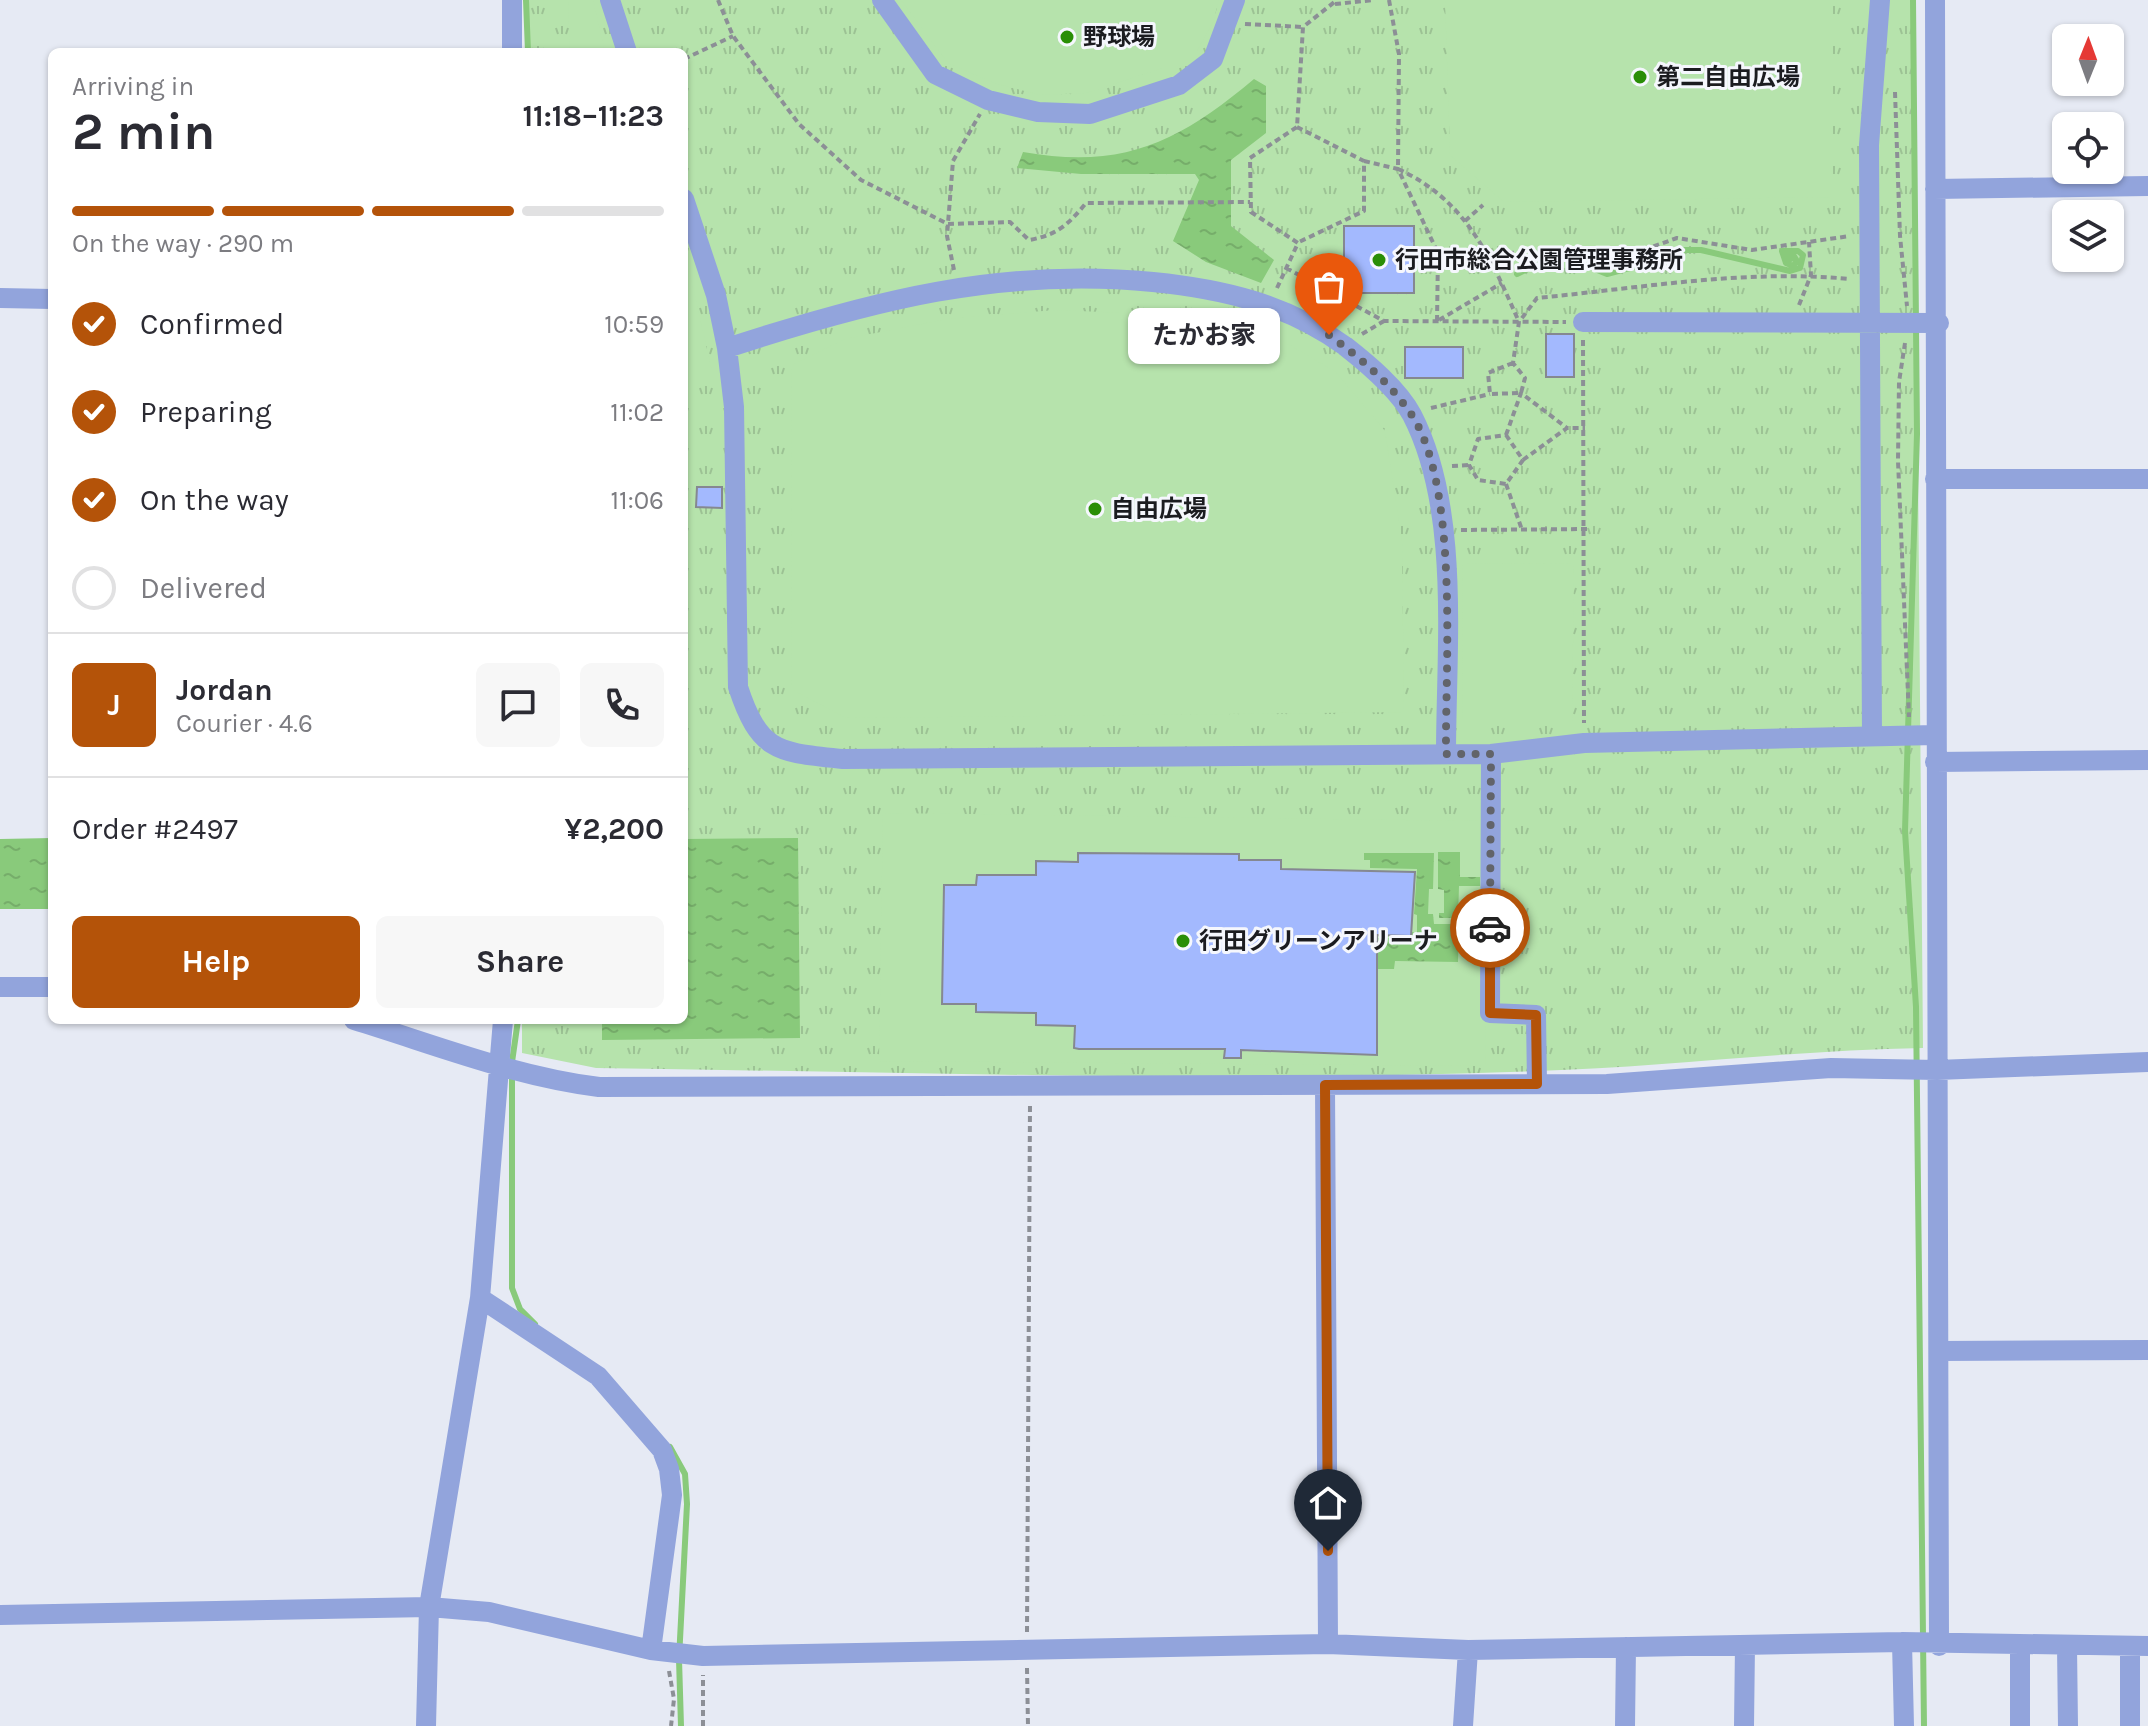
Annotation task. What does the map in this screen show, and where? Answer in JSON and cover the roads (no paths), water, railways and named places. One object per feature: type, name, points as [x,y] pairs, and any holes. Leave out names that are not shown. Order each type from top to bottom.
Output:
[{"type":"street","points":[[512,0],[512,48]]},
{"type":"street","points":[[610,0],[626,48]]},
{"type":"street","points":[[882,0],[935,74],[988,100],[1038,112],[1090,114],[1135,102],[1179,85],[1213,59],[1230,23],[1235,0]]},
{"type":"street","points":[[1872,737],[1869,145],[1880,0]]},
{"type":"street","points":[[1935,0],[1939,323],[1935,479],[1939,1646]]},
{"type":"street","points":[[1935,189],[2148,186]]},
{"type":"street","points":[[688,211],[716,295],[727,348],[734,407],[738,687],[746,714],[765,741],[787,753],[843,759],[1491,754],[1584,743],[1935,735]]},
{"type":"street","points":[[727,348],[882,302],[994,281],[1089,276],[1204,289],[1258,301],[1314,324],[1367,363],[1411,413],[1433,468],[1445,530],[1446,754]]},
{"type":"street","points":[[0,298],[48,299]]},
{"type":"street","points":[[1583,322],[1939,323]]},
{"type":"street","points":[[1935,479],[2148,479]]},
{"type":"street","points":[[1491,754],[1490,1013],[1536,1015],[1537,1084]]},
{"type":"street","points":[[1935,762],[2148,760]]},
{"type":"street","points":[[0,987],[48,987]]},
{"type":"street","points":[[366,1024],[497,1068],[544,1080],[599,1087],[1607,1084],[1831,1068],[1937,1070],[2148,1062]]},
{"type":"street","points":[[426,1726],[429,1607],[480,1298],[502,1024]]},
{"type":"street","points":[[1325,1085],[1328,1644]]},
{"type":"street","points":[[480,1298],[598,1376],[662,1450],[669,1469],[672,1495],[658,1651]]},
{"type":"street","points":[[1940,1351],[2148,1350]]},
{"type":"street","points":[[0,1615],[429,1607],[489,1612],[658,1651],[703,1656],[1328,1644],[1468,1650],[1902,1642],[1939,1646],[2139,1646],[2130,1726]]},
{"type":"street","points":[[1902,1642],[1904,1726]]},
{"type":"street","points":[[1744,1726],[1745,1645]]},
{"type":"street","points":[[2020,1646],[2020,1726]]},
{"type":"street","points":[[2067,1646],[2068,1726]]},
{"type":"street","points":[[1625,1726],[1626,1647]]},
{"type":"street","points":[[1463,1726],[1468,1650]]},
{"type":"water","points":[[1254,79],[1266,86],[1266,133],[1231,160],[1231,226],[1274,260],[1261,283],[1206,262],[1173,241],[1199,180],[1195,174],[1081,174],[1017,168],[1023,152],[1091,157],[1148,146],[1200,120]]},
{"type":"water","points":[[48,838],[48,909],[0,909],[0,839]]},
{"type":"water","points":[[798,838],[800,1038],[602,1040],[602,1024],[688,1024],[688,839]]},
{"type":"water","points":[[1438,852],[1460,852],[1460,877],[1480,877],[1480,886],[1459,886],[1458,918],[1439,918],[1439,913],[1444,913],[1444,890],[1438,889]]},
{"type":"water","points":[[1364,853],[1434,853],[1433,889],[1429,889],[1428,914],[1433,914],[1434,924],[1459,924],[1458,962],[1395,961],[1394,969],[1378,969],[1378,938],[1412,938],[1412,932],[1417,932],[1417,915],[1414,914],[1417,869],[1370,868],[1370,860],[1364,860]]},
{"type":"waterway","points":[[526,0],[528,48]]},
{"type":"waterway","points":[[1913,0],[1917,434],[1905,831],[1916,1007],[1924,1726]]},
{"type":"waterway","points":[[1517,274],[1558,254],[1607,274],[1633,267],[1660,250],[1701,250],[1790,271],[1800,268],[1803,255],[1798,251],[1782,251],[1786,263],[1793,266],[1797,261],[1792,253],[1787,253],[1788,260],[1791,259]]},
{"type":"waterway","points":[[517,1024],[512,1062],[512,1288],[520,1309],[535,1324]]},
{"type":"waterway","points":[[670,1447],[685,1474],[687,1504],[679,1659],[681,1726]]},
{"type":"place","name":"野球場","points":[[1067,37]]},
{"type":"place","name":"第二自由広場","points":[[1640,77]]},
{"type":"place","name":"行田市総合公園管理事務所","points":[[1379,260]]},
{"type":"place","name":"たかお家","points":[[1329,335]]},
{"type":"place","name":"自由広場","points":[[1095,509]]},
{"type":"place","name":"行田グリーンアリーナ","points":[[1183,941]]}]
